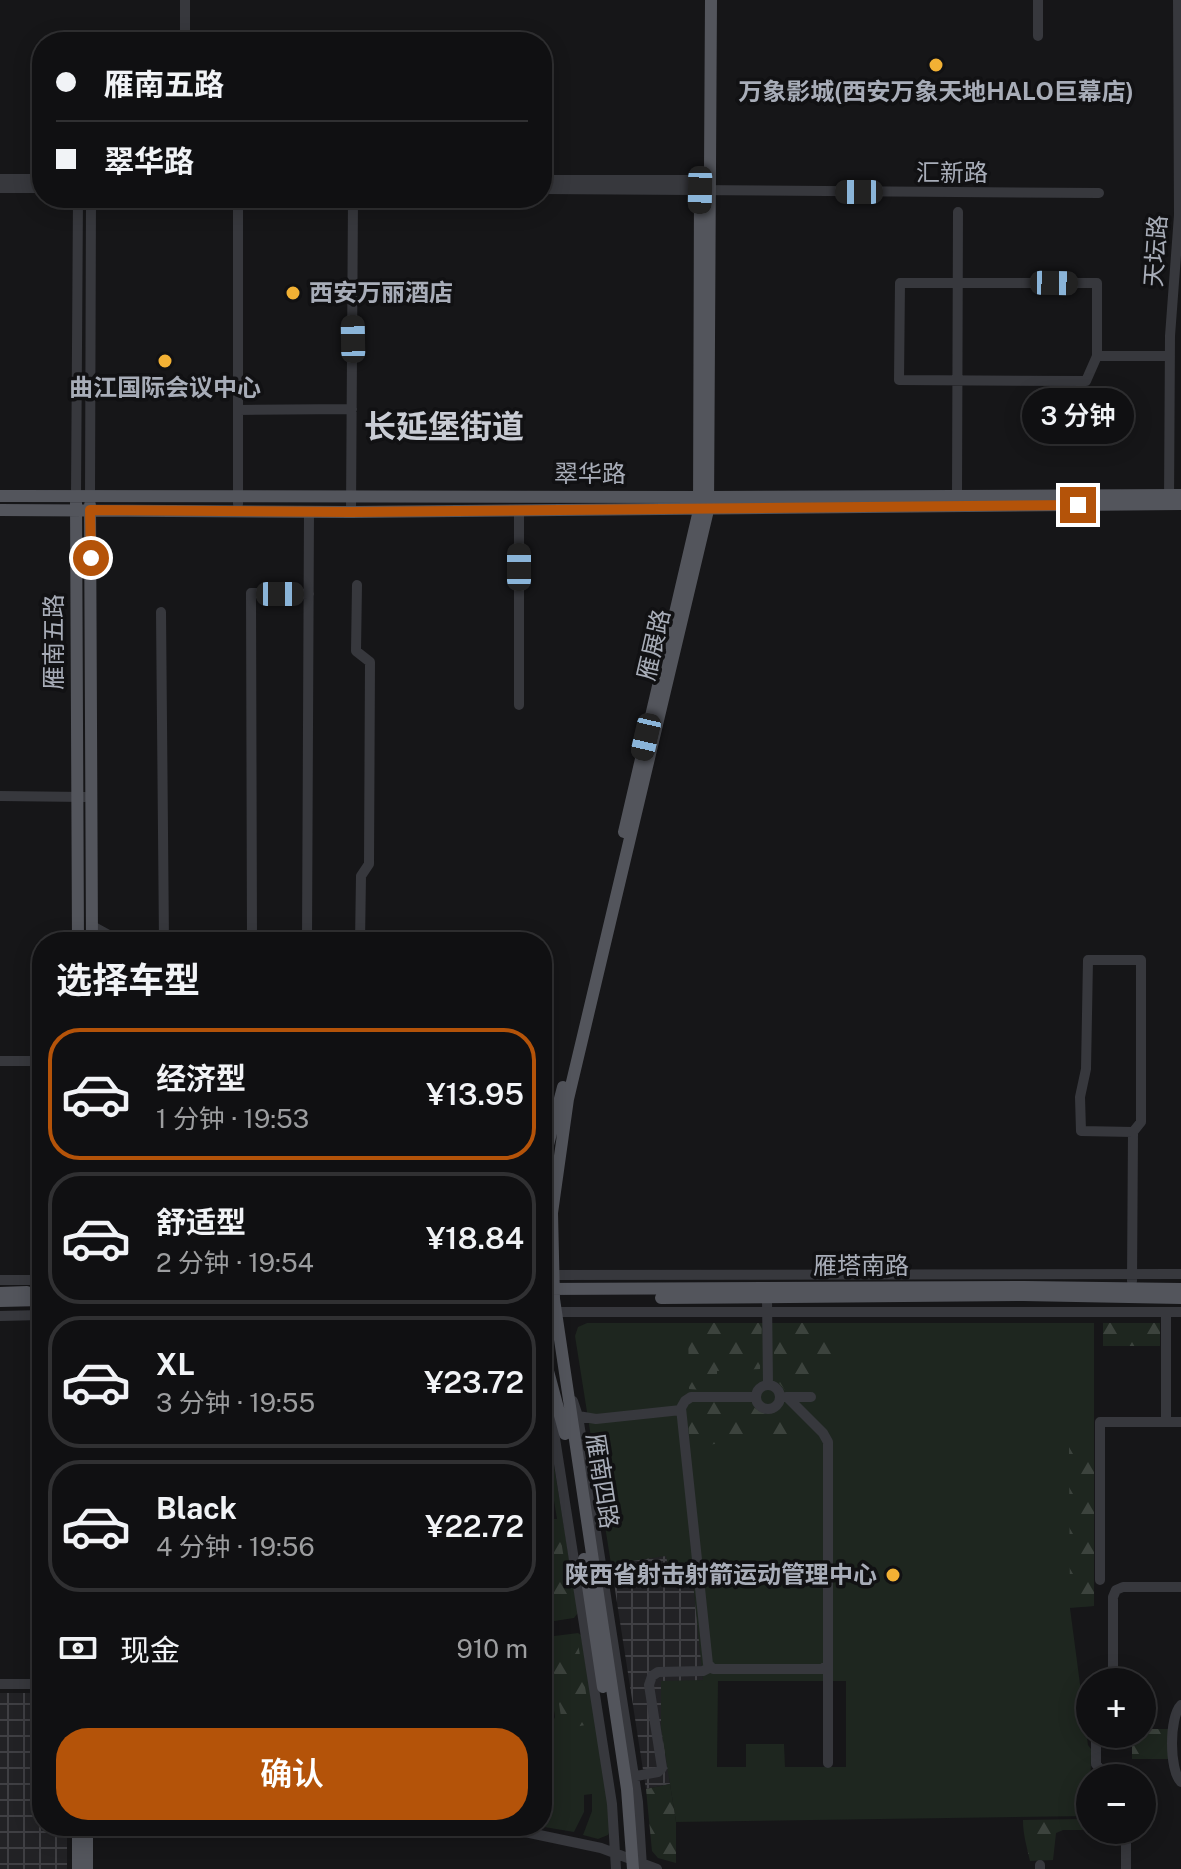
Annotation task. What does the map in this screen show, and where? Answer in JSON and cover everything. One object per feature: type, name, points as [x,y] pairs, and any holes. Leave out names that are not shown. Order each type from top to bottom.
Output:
[{"type":"main road","name":"雁展路","points":[[552,1213],[568,1099],[703,503],[704,0]]},
{"type":"main road","name":"雁展路","points":[[704,187],[711,0]]},
{"type":"main road","name":"雁南五路","points":[[76,495],[84,797],[92,932]]},
{"type":"main road","name":"雁南五路","points":[[78,932],[90,495]]},
{"type":"main road","name":"翠华路","points":[[0,496],[351,497],[703,503],[1175,499]]},
{"type":"main road","name":"翠华路","points":[[0,510],[519,511],[957,496],[1175,499]]},
{"type":"main road","name":"雁展路","points":[[552,1129],[703,503]]},
{"type":"main road","name":"雁塔南路","points":[[552,1297],[1025,1287],[1181,1298]]},
{"type":"main road","name":"雁塔南路","points":[[552,1297],[1133,1294],[1181,1289]]},
{"type":"main road","points":[[0,1293],[32,1292]]},
{"type":"main road","points":[[0,1301],[32,1300]]},
{"type":"main road","name":"雁南四路","points":[[552,1307],[568,1388],[630,1777],[631,1863]]},
{"type":"main road","name":"雁南四路","points":[[552,1390],[564,1424],[631,1863]]},
{"type":"main road","points":[[78,1869],[82,1836]]},
{"type":"main road","points":[[84,1836],[87,1869]]},
{"type":"street","points":[[185,0],[185,32]]},
{"type":"street","points":[[1038,0],[1038,36]]},
{"type":"street","name":"天坛路","points":[[1175,499],[1170,356],[1179,215],[1178,0]]},
{"type":"street","points":[[0,179],[32,179]]},
{"type":"street","name":"汇新路","points":[[552,180],[704,187]]},
{"type":"street","name":"汇新路","points":[[552,189],[704,187],[1099,193]]},
{"type":"street","points":[[0,188],[32,188]]},
{"type":"street","name":"雁南五路","points":[[76,495],[78,208]]},
{"type":"street","name":"雁南五路","points":[[90,495],[91,208]]},
{"type":"street","points":[[238,208],[238,512]]},
{"type":"street","points":[[351,512],[353,208]]},
{"type":"street","points":[[957,496],[958,212]]},
{"type":"street","points":[[900,283],[958,283],[1097,283],[1097,356],[1086,381],[899,380],[900,283]]},
{"type":"street","points":[[1097,356],[1170,356]]},
{"type":"street","points":[[238,410],[352,409]]},
{"type":"street","points":[[519,511],[519,705]]},
{"type":"street","points":[[307,932],[309,512]]},
{"type":"street","points":[[357,585],[356,651],[370,662],[369,864],[361,876],[360,932]]},
{"type":"street","points":[[252,932],[251,593],[309,594]]},
{"type":"street","points":[[161,612],[164,932]]},
{"type":"street","points":[[0,796],[84,797]]},
{"type":"street","points":[[92,926],[103,932]]},
{"type":"street","points":[[1133,1132],[1081,1131],[1080,1097],[1086,1069],[1088,960],[1141,960],[1141,1122],[1133,1132],[1133,1294]]},
{"type":"street","points":[[0,1061],[32,1061]]},
{"type":"street","points":[[552,1275],[1181,1274]]},
{"type":"street","points":[[0,1280],[32,1280]]},
{"type":"street","points":[[552,1297],[768,1312],[1181,1312]]},
{"type":"street","points":[[767,1298],[768,1385]]},
{"type":"street","points":[[1166,1312],[1166,1422]]},
{"type":"street","points":[[0,1316],[32,1315]]},
{"type":"street","points":[[811,1397],[783,1397],[768,1408],[759,1405],[756,1397],[759,1388],[768,1385],[776,1388],[783,1397],[823,1433],[828,1442],[828,1763]]},
{"type":"street","points":[[568,1388],[578,1416],[630,1777],[657,1773],[662,1768],[649,1685],[652,1676],[658,1672],[701,1672],[709,1668],[824,1669],[828,1665]]},
{"type":"street","points":[[709,1668],[681,1410],[691,1397],[756,1397]]},
{"type":"street","points":[[578,1416],[596,1419],[681,1410]]},
{"type":"street","points":[[1100,1580],[1100,1422],[1181,1422]]},
{"type":"street","points":[[1113,1668],[1114,1591],[1121,1587],[1181,1587]]},
{"type":"street","points":[[0,1684],[32,1684]]},
{"type":"street","points":[[1181,1705],[1174,1717],[1174,1773],[1181,1782]]},
{"type":"street","points":[[539,1836],[657,1869]]},
{"type":"street","points":[[1126,1844],[1126,1869]]},
{"type":"street","points":[[616,1869],[631,1863]]},
{"type":"shaded area","points":[[666,1555],[691,1563],[704,1681],[661,1681],[670,1784],[646,1789],[611,1564]]},
{"type":"shaded area","points":[[0,1693],[32,1693],[32,1836],[67,1836],[67,1869],[0,1869]]},
{"type":"green space","name":"陕西省射击射箭运动管理中心","points":[[587,1323],[1094,1323],[1094,1606],[1070,1608],[1078,1668],[1076,1748],[1091,1749],[1091,1764],[1076,1764],[1076,1816],[676,1822],[661,1728],[661,1681],[703,1680],[691,1563],[668,1566],[666,1556],[611,1564],[575,1336],[578,1327]],"holes":[[[718,1681],[846,1681],[846,1767],[785,1767],[784,1744],[746,1744],[746,1767],[717,1767]]]},
{"type":"green space","points":[[688,1323],[762,1323],[760,1369],[717,1371],[717,1391],[689,1389]]},
{"type":"green space","points":[[774,1323],[836,1323],[836,1360],[811,1385],[811,1391],[785,1390],[774,1377]]},
{"type":"green space","points":[[1103,1323],[1160,1323],[1160,1346],[1103,1346]]},
{"type":"green space","points":[[693,1402],[747,1402],[766,1413],[787,1406],[812,1432],[690,1447],[687,1408]]},
{"type":"green space","points":[[1069,1445],[1094,1445],[1094,1606],[1070,1607]]},
{"type":"green space","points":[[552,1459],[578,1613],[574,1618],[552,1621],[552,1519],[557,1519],[552,1489]]},
{"type":"green space","points":[[552,1522],[558,1522],[573,1614],[552,1617]]},
{"type":"green space","points":[[581,1635],[612,1826],[608,1835],[598,1839],[583,1835],[592,1811],[592,1794],[584,1795],[584,1812],[574,1832],[552,1828],[552,1722],[555,1717],[552,1636]]},
{"type":"green space","points":[[577,1637],[591,1724],[563,1729],[552,1641]]},
{"type":"green space","points":[[1156,1729],[1170,1729],[1170,1759],[1132,1759],[1132,1748],[1156,1748]]},
{"type":"green space","points":[[670,1784],[676,1822],[676,1863],[658,1858],[652,1851],[646,1789]]},
{"type":"green space","points":[[1076,1819],[1076,1830],[1056,1833],[1053,1860],[1030,1861],[1023,1820]]},
{"type":"place","name":"万象影城(西安万象天地HALO巨幕店)","points":[[936,65]]},
{"type":"place","name":"西安万丽酒店","points":[[293,293]]},
{"type":"place","name":"曲江国际会议中心","points":[[165,361]]},
{"type":"place","name":"陕西省射击射箭运动管理中心","points":[[893,1575]]},
{"type":"district","name":"长延堡街道","points":[[444,427]]},
{"type":"route","points":[[91,558],[90,510],[351,512],[1078,505]]}]
